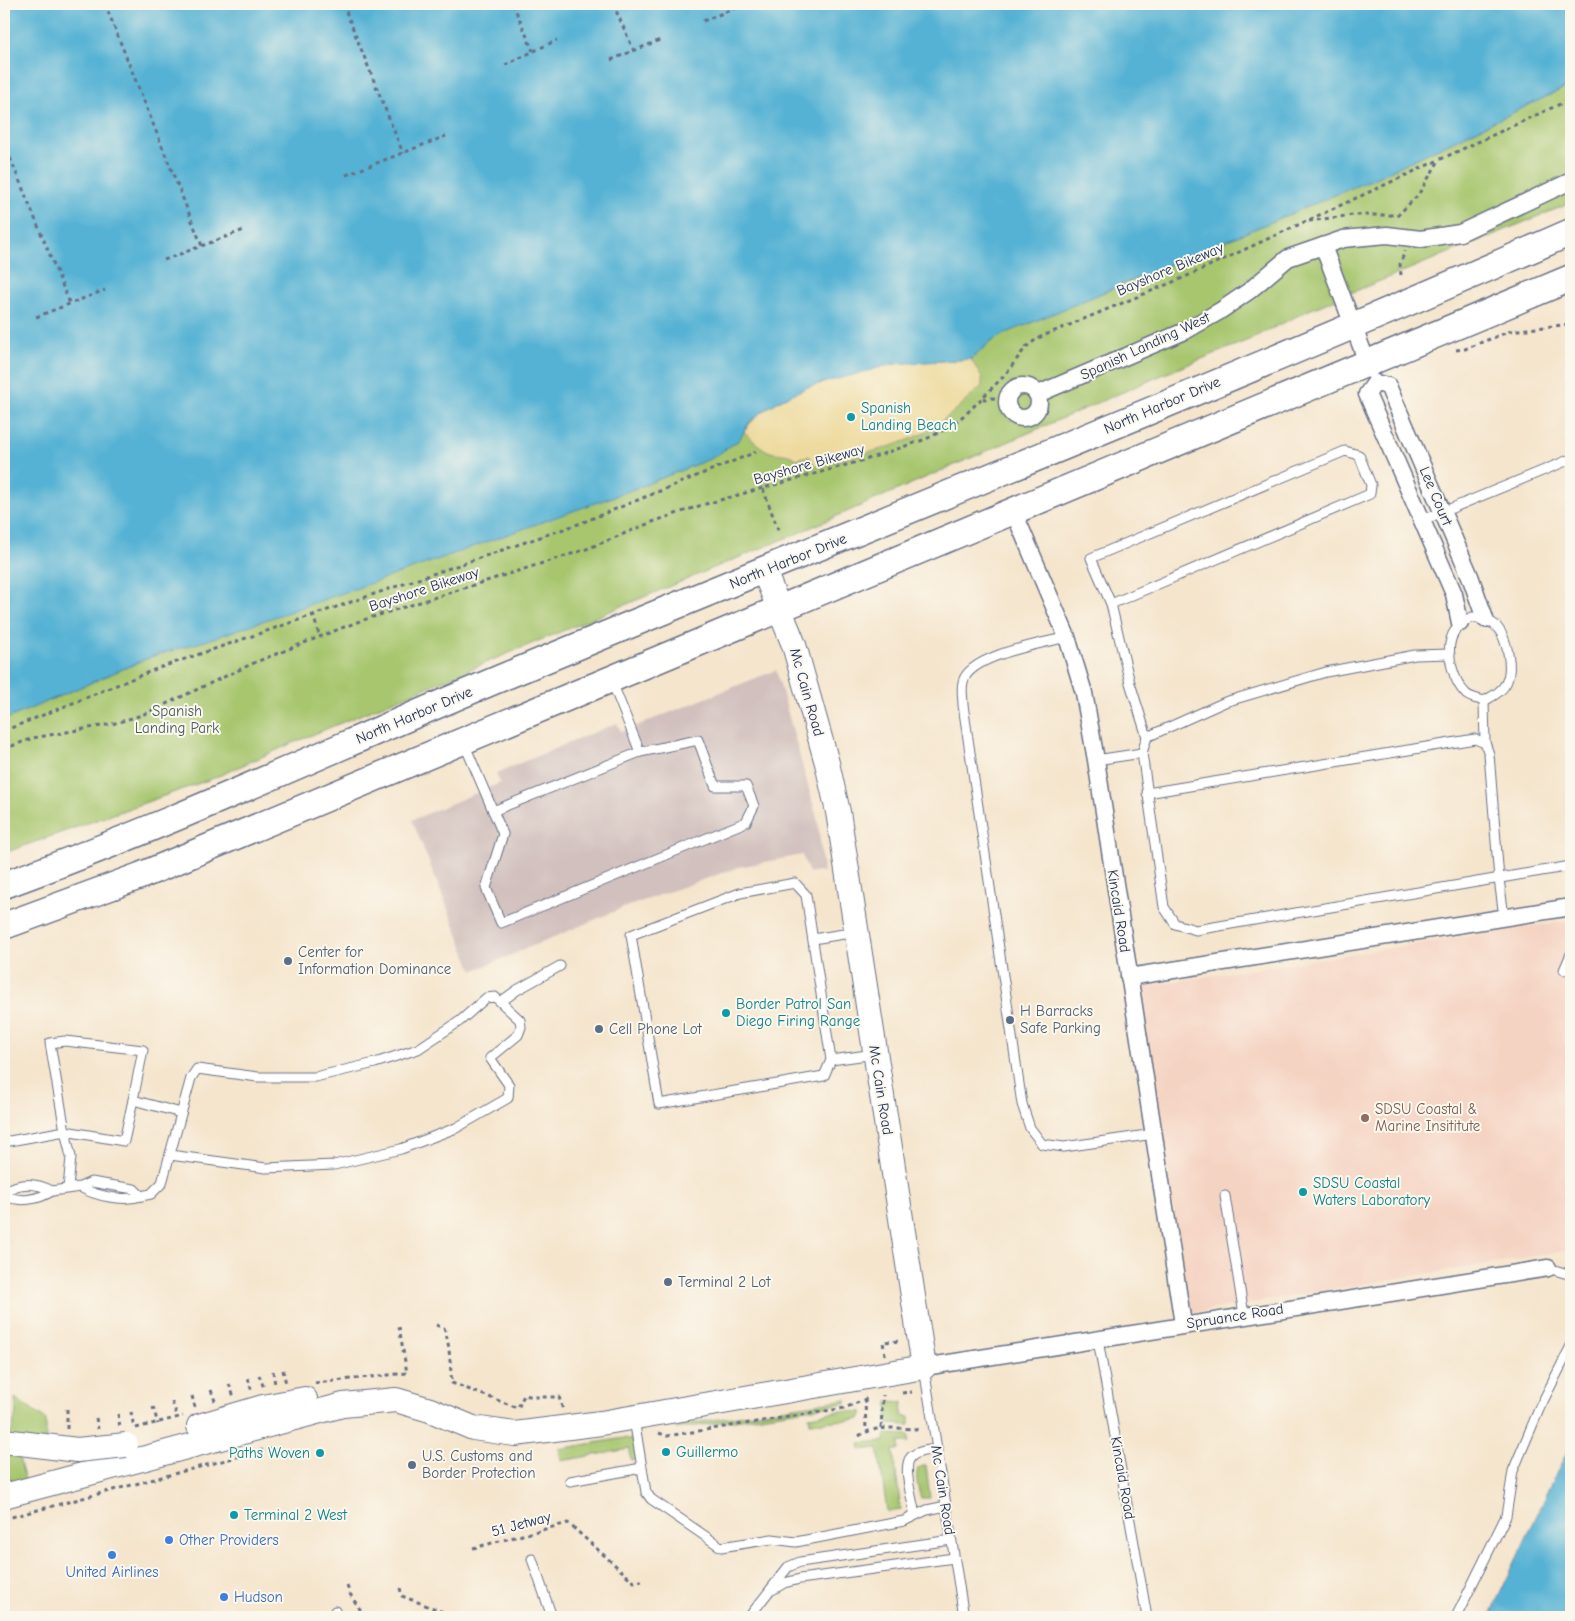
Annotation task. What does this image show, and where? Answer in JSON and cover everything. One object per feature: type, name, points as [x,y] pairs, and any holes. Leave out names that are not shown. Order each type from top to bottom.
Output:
[{"type":"main road","name":"North Harbor Drive","points":[[4,885],[140,832],[506,676],[764,571],[1571,232]]},
{"type":"main road","points":[[4,926],[140,876],[780,610],[1014,510],[1371,373],[1571,278]]},
{"type":"main road","name":"Mc Cain Road","points":[[764,571],[794,645],[827,763],[838,812],[924,1367]]},
{"type":"main road","points":[[4,1496],[343,1405],[396,1400],[430,1410],[473,1428],[504,1434],[601,1423],[629,1416],[924,1367]]},
{"type":"main road","points":[[4,1441],[77,1450],[127,1435],[263,1407],[376,1387],[406,1389],[492,1417],[514,1421],[572,1415],[629,1416]]},
{"type":"street","name":"Spanish Landing West","points":[[1038,394],[1185,331],[1220,312],[1249,291],[1288,258],[1352,238],[1387,235],[1421,239],[1460,233],[1571,181]]},
{"type":"street","points":[[1323,246],[1353,325]]},
{"type":"street","name":"Lee Court","points":[[1353,325],[1371,373],[1388,386],[1443,512],[1485,619]]},
{"type":"street","name":"Lee Court","points":[[1371,373],[1366,394],[1454,594],[1460,623]]},
{"type":"street","points":[[1021,386],[1033,389],[1038,394],[1039,404],[1033,413],[1025,418],[1018,417],[1010,412],[1008,397],[1011,392],[1021,386]]},
{"type":"street","name":"Kincaid Road","points":[[1014,510],[1067,636],[1084,694],[1096,760],[1183,1324]]},
{"type":"street","points":[[1130,977],[1571,907]]},
{"type":"street","name":"Spruance Road","points":[[924,1367],[1098,1340],[1183,1324],[1548,1268]]},
{"type":"lane","points":[[1111,604],[1370,494],[1371,485],[1359,455],[1345,451],[1091,558],[1111,604],[1130,683],[1147,737],[1142,753],[1164,907],[1175,924],[1196,930],[1571,866]]},
{"type":"lane","points":[[1423,520],[1571,459]]},
{"type":"lane","points":[[1472,617],[1485,619],[1497,627],[1505,642],[1510,662],[1507,681],[1497,694],[1484,701],[1467,695],[1456,677],[1450,654],[1451,638],[1460,623],[1472,617]]},
{"type":"lane","points":[[1067,636],[1002,654],[976,664],[963,680],[962,705],[1022,1104],[1030,1128],[1042,1144],[1064,1147],[1154,1134]]},
{"type":"lane","points":[[1147,737],[1225,702],[1326,672],[1415,655],[1450,654]]},
{"type":"lane","points":[[611,680],[640,752]]},
{"type":"lane","points":[[1484,701],[1485,743],[1489,754],[1504,917]]},
{"type":"lane","points":[[1147,793],[1475,739],[1485,743]]},
{"type":"lane","points":[[464,742],[493,811],[503,834],[486,888],[501,922],[746,822],[754,806],[746,786],[715,786],[698,740],[640,752],[493,811]]},
{"type":"lane","points":[[1096,760],[1142,753]]},
{"type":"lane","points":[[795,883],[806,894],[813,938],[831,1060],[824,1076],[659,1104],[631,935],[740,893],[795,883]]},
{"type":"lane","points":[[813,938],[857,932]]},
{"type":"lane","points":[[1564,970],[1571,954]]},
{"type":"lane","points":[[502,1001],[517,990],[560,966]]},
{"type":"lane","points":[[52,1191],[39,1184],[15,1185],[4,1193],[12,1200],[41,1198],[52,1191],[80,1187],[90,1192],[132,1199],[158,1190],[162,1182],[191,1078],[197,1069],[258,1078],[315,1077],[375,1063],[418,1049],[460,1021],[486,998],[495,997],[502,1001],[520,1020],[522,1027],[518,1035],[490,1058],[509,1085],[508,1098],[456,1128],[401,1149],[334,1165],[266,1168],[170,1154]]},
{"type":"lane","points":[[4,1142],[65,1131],[124,1141],[142,1050],[65,1041],[50,1043],[65,1131],[71,1157],[68,1188]]},
{"type":"lane","points":[[831,1060],[876,1054]]},
{"type":"lane","points":[[133,1100],[181,1113]]},
{"type":"lane","points":[[1226,1196],[1244,1315]]},
{"type":"lane","points":[[1548,1268],[1571,1275]]},
{"type":"lane","name":"Kincaid Road","points":[[1098,1340],[1147,1617]]},
{"type":"lane","points":[[1456,1617],[1506,1516],[1513,1471],[1540,1407],[1571,1346]]},
{"type":"lane","name":"Mc Cain Road","points":[[924,1367],[964,1617]]},
{"type":"lane","points":[[629,1416],[646,1492],[651,1499],[721,1548],[772,1539],[796,1542],[904,1521],[946,1506]]},
{"type":"lane","points":[[912,1517],[914,1510],[906,1465],[910,1457],[917,1453],[937,1449]]},
{"type":"lane","points":[[570,1480],[642,1468]]},
{"type":"lane","points":[[749,1617],[788,1567],[800,1562],[952,1540]]},
{"type":"lane","points":[[768,1593],[784,1583],[800,1579],[954,1558]]},
{"type":"lane","points":[[532,1559],[552,1617]]},
{"type":"path","points":[[105,4],[202,246]]},
{"type":"path","points":[[343,4],[403,153]]},
{"type":"path","points":[[513,4],[533,51]]},
{"type":"path","points":[[613,4],[634,51]]},
{"type":"path","points":[[723,4],[726,12]]},
{"type":"path","points":[[703,21],[745,4]]},
{"type":"path","points":[[504,65],[557,40]]},
{"type":"path","points":[[611,60],[660,40]]},
{"type":"path","name":"Bayshore Bikeway","points":[[4,749],[33,738],[112,724],[142,715],[319,635],[398,608],[584,550],[655,521],[702,505],[890,452],[926,439],[946,428],[982,399],[1006,374],[1026,347],[1038,338],[1185,277],[1571,99]]},
{"type":"path","points":[[346,175],[446,136]]},
{"type":"path","points":[[4,143],[70,304]]},
{"type":"path","points":[[1397,221],[1398,215],[1418,195],[1440,159]]},
{"type":"path","points":[[1305,221],[1353,215],[1398,215]]},
{"type":"path","points":[[164,260],[244,230]]},
{"type":"path","points":[[1401,275],[1400,264],[1406,251]]},
{"type":"path","points":[[36,317],[105,290]]},
{"type":"path","points":[[1451,350],[1465,349],[1510,331],[1571,324]]},
{"type":"path","points":[[982,399],[1008,397]]},
{"type":"path","points":[[4,730],[156,669],[581,522],[756,452]]},
{"type":"path","points":[[763,489],[779,532]]},
{"type":"path","points":[[313,614],[319,635]]},
{"type":"path","points":[[4,1243],[12,1242]]},
{"type":"path","points":[[436,1325],[444,1328],[448,1338],[447,1355],[452,1383],[518,1408],[524,1395],[559,1397],[563,1411],[570,1410]]},
{"type":"path","points":[[886,1361],[883,1342],[909,1340]]},
{"type":"path","points":[[283,1370],[286,1387]]},
{"type":"path","points":[[273,1371],[276,1388]]},
{"type":"path","points":[[260,1375],[265,1391]]},
{"type":"path","points":[[248,1378],[253,1395]]},
{"type":"path","points":[[229,1384],[235,1400]]},
{"type":"path","points":[[212,1390],[217,1406]]},
{"type":"path","points":[[881,1428],[883,1394]]},
{"type":"path","points":[[192,1396],[197,1412]]},
{"type":"path","points":[[865,1399],[866,1431]]},
{"type":"path","points":[[172,1402],[178,1418]]},
{"type":"path","points":[[153,1407],[158,1424]]},
{"type":"path","points":[[127,1435],[131,1412]]},
{"type":"path","points":[[118,1414],[127,1435]]},
{"type":"path","points":[[859,1436],[866,1431],[881,1428],[921,1429]]},
{"type":"path","points":[[4,1519],[267,1449],[283,1451]]},
{"type":"path","name":"51 Jetway","points":[[473,1548],[568,1523],[634,1582],[642,1581]]},
{"type":"path","points":[[347,1586],[365,1617]]},
{"type":"path","points":[[400,1588],[402,1596],[456,1617]]},
{"type":"shaded area","points":[[776,670],[818,822],[823,872],[809,873],[802,855],[739,867],[620,909],[473,971],[412,820],[500,783],[496,773],[617,723],[621,732]]},
{"type":"shaded area","name":"SDSU Coastal & Marine Insititute","points":[[1571,920],[1571,1250],[1190,1313],[1138,987]]},
{"type":"green space","name":"Spanish Landing Park","points":[[1571,85],[1571,203],[1309,310],[1251,339],[1162,375],[798,533],[295,742],[214,778],[4,853],[4,720],[153,656],[205,641],[637,488],[712,458],[739,440],[749,423],[838,378],[868,370],[976,356],[989,343],[1002,335],[1373,179]]},
{"type":"green space","points":[[15,1398],[46,1420],[46,1440],[24,1449],[19,1458],[25,1480],[4,1487],[4,1449],[12,1431],[16,1412]]},
{"type":"green space","points":[[846,1399],[846,1403],[676,1429],[674,1426]]},
{"type":"green space","points":[[888,1401],[903,1402],[902,1416],[910,1417],[910,1425],[887,1424]]},
{"type":"green space","points":[[840,1411],[863,1412],[860,1419],[810,1423],[809,1416]]},
{"type":"green space","points":[[886,1434],[909,1435],[909,1442],[899,1442],[899,1450],[893,1450],[901,1510],[887,1512],[878,1448],[861,1450],[860,1443],[885,1441]]},
{"type":"green space","points":[[624,1438],[633,1440],[636,1459],[631,1460],[629,1449],[561,1461],[559,1449]]},
{"type":"green space","points":[[926,1465],[930,1498],[921,1498],[917,1483],[917,1472],[918,1468]]},
{"type":"sand","name":"Spanish Landing Beach","points":[[971,359],[982,378],[982,386],[938,424],[922,434],[869,453],[815,466],[809,456],[797,459],[786,454],[770,452],[744,432],[755,418],[771,406],[790,395],[834,378],[894,364]]},
{"type":"water","points":[[4,4],[1571,4],[1571,85],[1373,179],[1002,335],[989,343],[971,359],[893,364],[808,387],[782,399],[762,412],[749,423],[739,440],[712,458],[637,488],[392,576],[205,641],[153,656],[4,720]]},
{"type":"water","points":[[1571,1443],[1571,1617],[1489,1617]]},
{"type":"place","name":"Spanish Landing Beach","points":[[851,417]]},
{"type":"place","name":"Center for Information Dominance","points":[[288,961]]},
{"type":"place","name":"Border Patrol San Diego Firing Range","points":[[726,1013]]},
{"type":"place","name":"H Barracks Safe Parking","points":[[1010,1020]]},
{"type":"place","name":"Cell Phone Lot","points":[[599,1029]]},
{"type":"place","name":"SDSU Coastal & Marine Insititute","points":[[1365,1118]]},
{"type":"place","name":"SDSU Coastal Waters Laboratory","points":[[1303,1192]]},
{"type":"place","name":"Terminal 2 Lot","points":[[668,1282]]},
{"type":"place","name":"Guillermo","points":[[666,1452]]},
{"type":"place","name":"Paths Woven","points":[[320,1453]]},
{"type":"place","name":"U.S. Customs and Border Protection","points":[[412,1465]]},
{"type":"place","name":"Terminal 2 West","points":[[234,1515]]},
{"type":"place","name":"Other Providers","points":[[169,1540]]},
{"type":"place","name":"United Airlines","points":[[112,1555]]},
{"type":"place","name":"Hudson","points":[[224,1597]]}]
